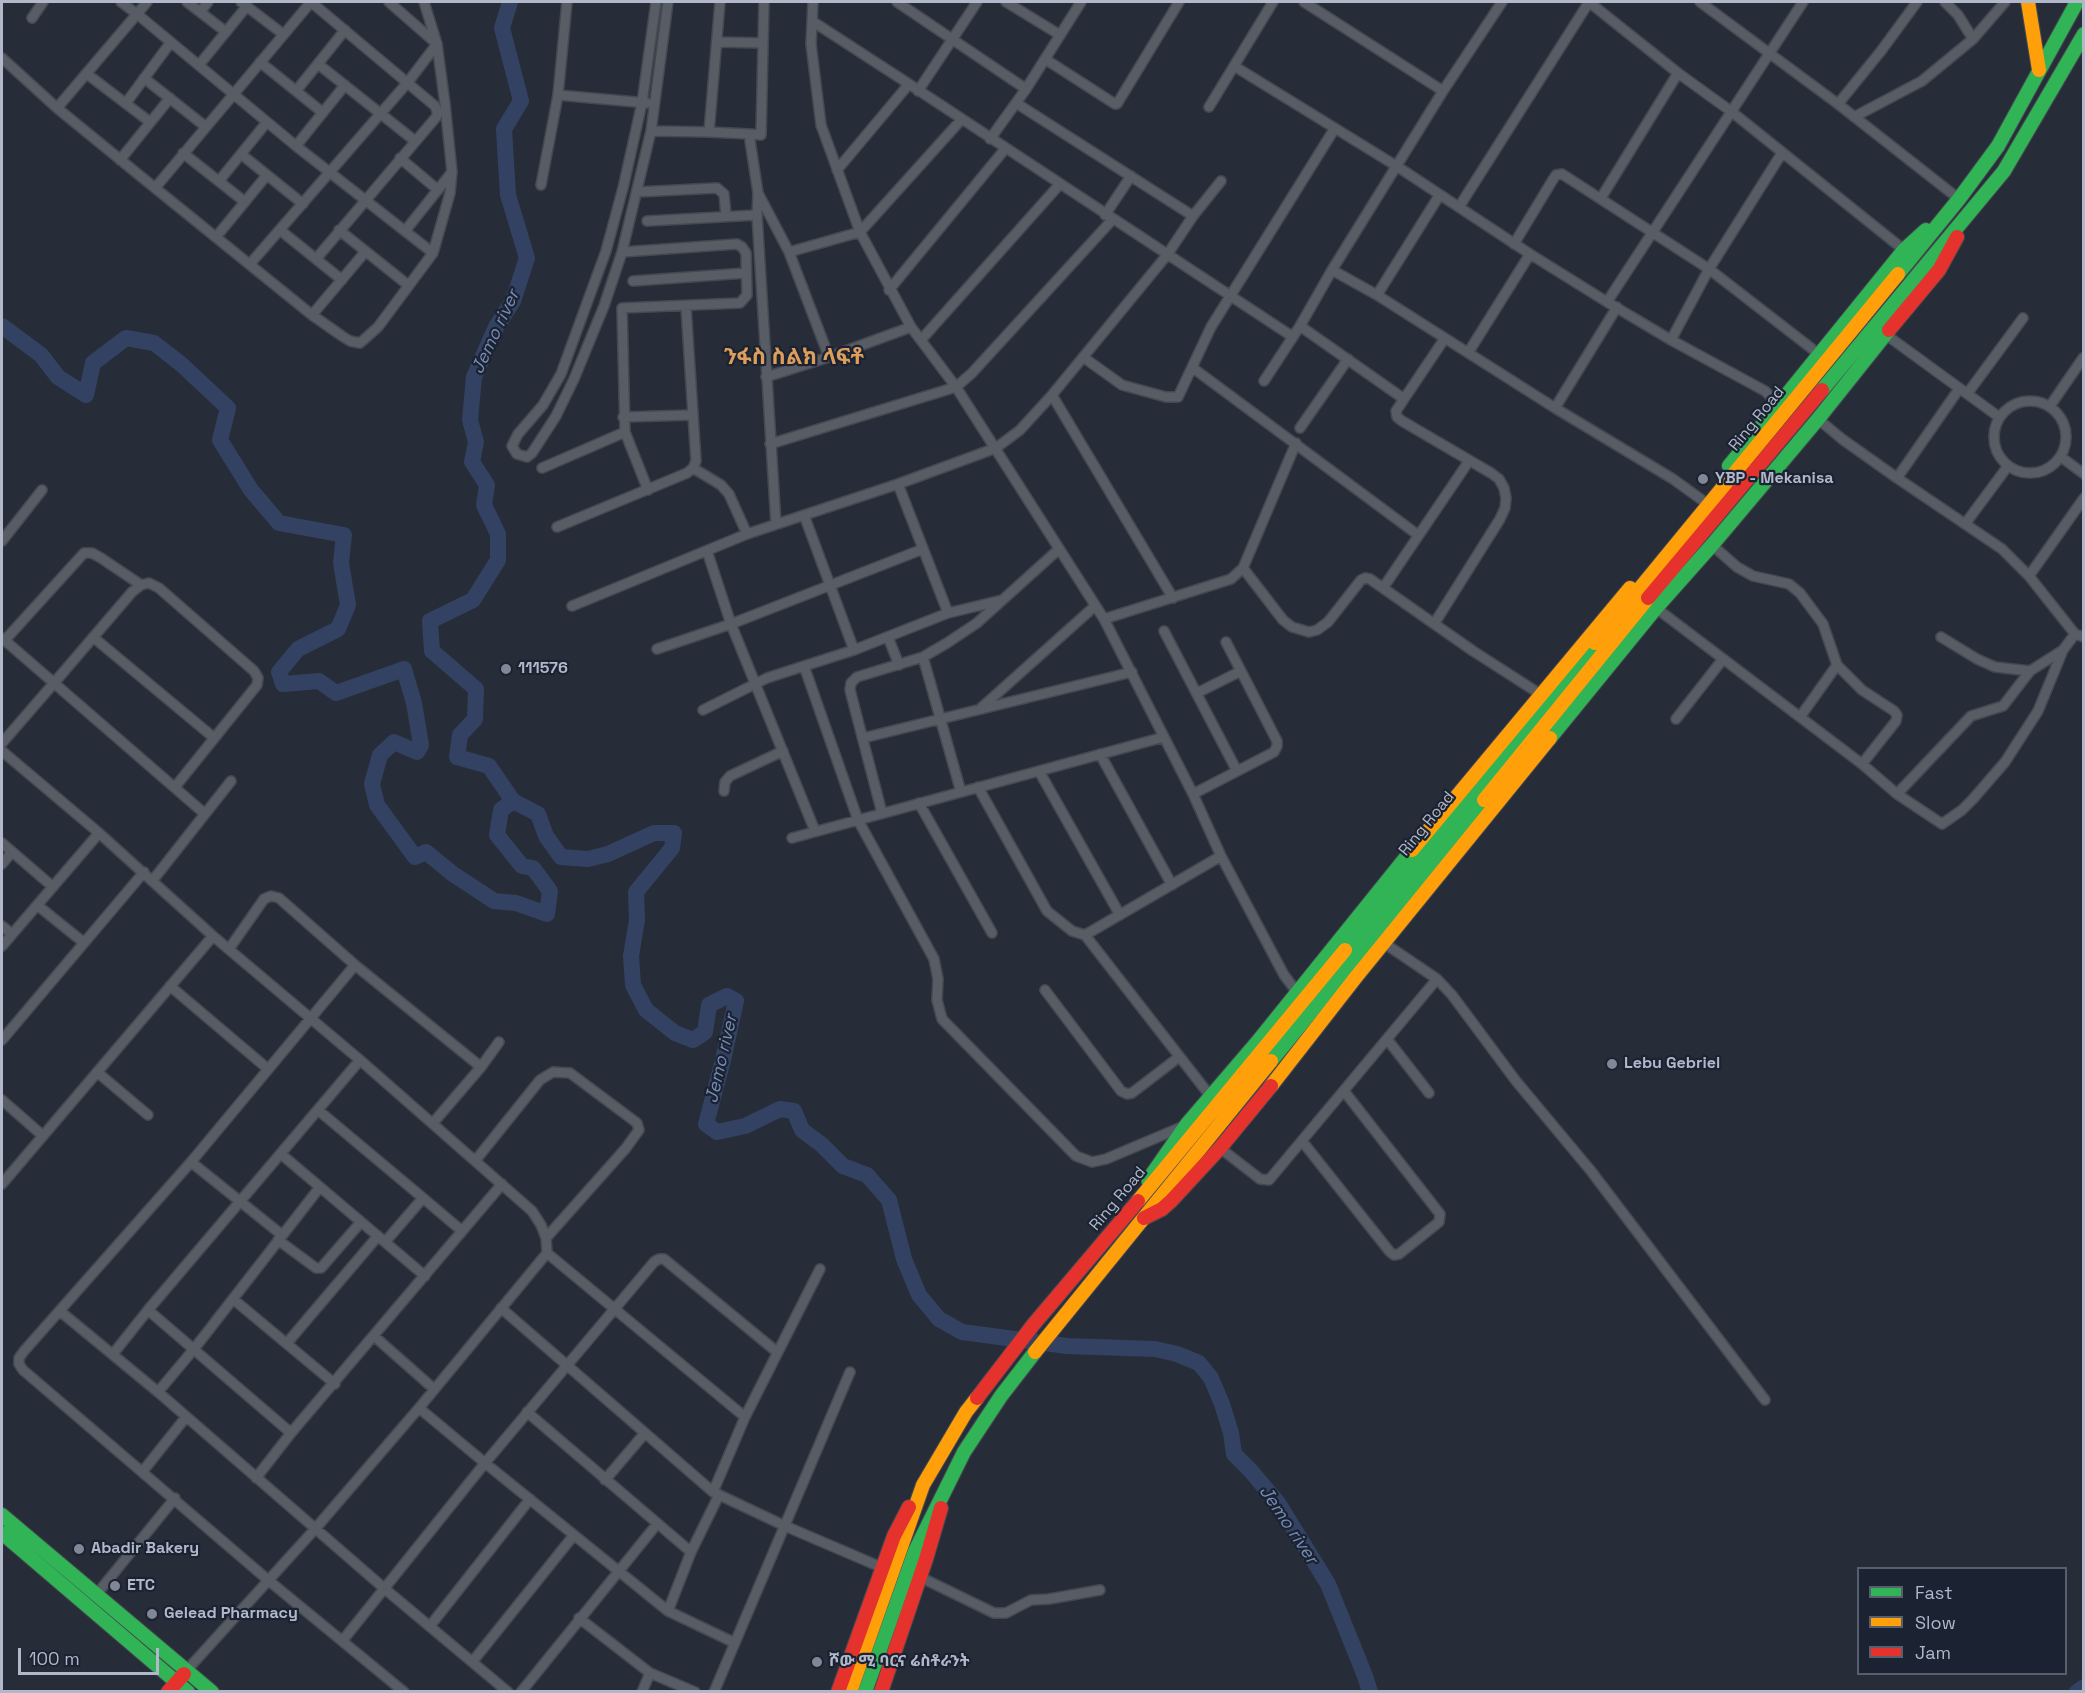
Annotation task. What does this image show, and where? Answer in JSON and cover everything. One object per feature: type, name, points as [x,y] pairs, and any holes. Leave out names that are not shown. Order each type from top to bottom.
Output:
[{"type":"main road","points":[[2028,2],[2039,70]]},
{"type":"main road","name":"Ring Road","points":[[866,1692],[915,1551],[944,1489],[982,1423],[1056,1325],[1311,1004],[1959,199],[1998,146],[2077,2]]},
{"type":"main road","name":"Ring Road","points":[[850,1692],[923,1485],[966,1412],[998,1369],[1132,1207],[1311,1004],[1965,219],[2004,171],[2084,34]]},
{"type":"main road","points":[[2070,56],[2084,45]]},
{"type":"main road","points":[[1142,1219],[1166,1205],[1220,1148],[1272,1086],[1311,1004],[1540,694],[1702,500],[1904,249],[1947,214]]},
{"type":"main road","points":[[1132,1207],[1142,1188],[1187,1124],[1211,1097],[1311,1004],[1384,943],[1656,608],[1712,546],[1938,270],[1965,219]]},
{"type":"main road","points":[[838,1692],[894,1536],[923,1485]]},
{"type":"main road","points":[[881,1692],[940,1516],[944,1489]]},
{"type":"main road","points":[[2,1515],[212,1692]]},
{"type":"main road","points":[[2,1533],[172,1687],[188,1692]]},
{"type":"main road","points":[[172,1687],[187,1670]]},
{"type":"street","points":[[32,18],[43,2]]},
{"type":"street","points":[[121,2],[296,146],[433,253]]},
{"type":"street","points":[[57,108],[147,2]]},
{"type":"street","points":[[188,2],[226,32]]},
{"type":"street","points":[[200,12],[208,2]]},
{"type":"street","points":[[155,188],[311,2],[435,106],[441,108]]},
{"type":"street","points":[[389,2],[436,44]]},
{"type":"street","points":[[2,58],[57,108],[312,315],[350,341],[360,343],[378,327],[433,253],[446,212],[452,172],[441,108],[436,44],[424,2]]},
{"type":"street","points":[[541,186],[558,95],[567,2]]},
{"type":"street","points":[[656,2],[642,103],[606,251],[590,301],[561,374],[543,405],[518,434],[512,446],[517,454],[527,457],[556,416],[574,379],[600,316],[622,252],[651,131],[668,2]]},
{"type":"street","points":[[709,132],[720,2]]},
{"type":"street","points":[[651,131],[761,135],[765,2]]},
{"type":"street","points":[[813,2],[811,44],[821,125],[860,232],[910,327],[956,387],[1104,619],[1193,794],[1221,856],[1284,975],[1311,1004]]},
{"type":"street","points":[[897,2],[1026,89]]},
{"type":"street","points":[[918,91],[977,2]]},
{"type":"street","points":[[1006,2],[1060,35]]},
{"type":"street","points":[[990,139],[1026,89],[1080,2]]},
{"type":"street","points":[[1045,59],[1117,104],[1120,103],[1179,2]]},
{"type":"street","points":[[1209,107],[1273,2]]},
{"type":"street","points":[[1304,2],[1443,91]]},
{"type":"street","points":[[1264,381],[1293,338],[1332,270],[1398,167],[1443,91],[1502,2]]},
{"type":"street","points":[[1459,207],[1589,2],[1904,249]]},
{"type":"street","points":[[1607,302],[1803,2]]},
{"type":"street","points":[[1838,104],[1917,2]]},
{"type":"street","points":[[1945,2],[1958,15],[1973,39]]},
{"type":"street","points":[[1854,117],[1922,81],[1973,39],[2005,2]]},
{"type":"street","points":[[1704,3],[1959,199]]},
{"type":"street","points":[[199,65],[226,32],[244,4],[283,34]]},
{"type":"street","points":[[812,21],[1293,338]]},
{"type":"street","points":[[296,91],[345,30]]},
{"type":"street","points":[[126,102],[171,42]]},
{"type":"street","points":[[717,42],[763,43]]},
{"type":"street","points":[[250,264],[408,82],[436,44]]},
{"type":"street","points":[[260,62],[322,112]]},
{"type":"street","points":[[318,64],[416,141]]},
{"type":"street","points":[[1234,66],[1398,167],[1439,196],[1607,302],[1765,391],[1779,405]]},
{"type":"street","points":[[1601,198],[1678,73]]},
{"type":"street","points":[[87,74],[150,122]]},
{"type":"street","points":[[144,78],[206,127]]},
{"type":"street","points":[[837,170],[909,84]]},
{"type":"street","points":[[296,146],[345,85]]},
{"type":"street","points":[[558,95],[655,104]]},
{"type":"street","points":[[120,160],[170,98]]},
{"type":"street","points":[[1016,103],[1193,216]]},
{"type":"street","points":[[316,259],[437,116],[441,108]]},
{"type":"street","points":[[789,252],[860,232],[961,120]]},
{"type":"street","points":[[219,181],[267,122]]},
{"type":"street","points":[[1083,357],[1122,385],[1175,398],[1182,393],[1211,327],[1335,128]]},
{"type":"street","points":[[749,134],[758,193],[757,215],[776,524]]},
{"type":"street","points":[[890,290],[1005,149]]},
{"type":"street","points":[[183,153],[244,202]]},
{"type":"street","points":[[1671,340],[1709,269],[1782,153]]},
{"type":"street","points":[[241,154],[303,204]]},
{"type":"street","points":[[400,158],[438,190]]},
{"type":"street","points":[[405,231],[452,172]]},
{"type":"street","points":[[1514,243],[1556,175],[1562,174],[1709,269],[1820,355]]},
{"type":"street","points":[[216,237],[267,175]]},
{"type":"street","points":[[770,444],[956,387],[972,373],[1109,217],[1131,176]]},
{"type":"street","points":[[572,606],[747,534],[898,484],[996,448],[1020,430],[1052,395],[1167,255],[1193,216],[1221,181]]},
{"type":"street","points":[[921,340],[1060,184]]},
{"type":"street","points":[[637,192],[717,188],[724,194],[726,216]]},
{"type":"street","points":[[758,193],[789,252],[829,357]]},
{"type":"street","points":[[1377,295],[1439,196]]},
{"type":"street","points":[[647,221],[757,215]]},
{"type":"street","points":[[280,230],[342,280]]},
{"type":"street","points":[[339,230],[408,285]]},
{"type":"street","points":[[622,252],[737,244],[746,254],[747,295],[740,303],[622,308],[625,432],[648,490]]},
{"type":"street","points":[[312,315],[365,252]]},
{"type":"street","points":[[1468,353],[1530,254]]},
{"type":"street","points":[[1332,270],[1377,295],[1555,408],[1673,479],[1702,500]]},
{"type":"street","points":[[633,281],[746,273]]},
{"type":"street","points":[[557,527],[648,490],[687,473],[693,468],[696,461],[686,307]]},
{"type":"street","points":[[1555,408],[1617,307]]},
{"type":"street","points":[[1897,478],[2023,318]]},
{"type":"street","points":[[1300,326],[1404,399]]},
{"type":"street","points":[[766,377],[910,327]]},
{"type":"street","points":[[1885,334],[1999,417]]},
{"type":"street","points":[[1434,624],[1505,508],[1504,488],[1499,479],[1397,417],[1396,411],[1445,338]]},
{"type":"street","points":[[2050,406],[2083,358]]},
{"type":"street","points":[[1300,428],[1348,360]]},
{"type":"street","points":[[1193,368],[1418,535]]},
{"type":"street","points":[[1052,395],[1173,598]]},
{"type":"street","points":[[2029,401],[2050,406],[2064,424],[2067,435],[2066,446],[2061,457],[2048,468],[2031,474],[2019,472],[2008,466],[2000,458],[1995,448],[1994,437],[1999,417],[2008,408],[2018,403],[2029,401]]},
{"type":"street","points":[[623,417],[693,415]]},
{"type":"street","points":[[1818,418],[1842,439],[2002,549],[2029,576],[2081,637],[2030,670],[2003,706],[1971,716],[1897,794]]},
{"type":"street","points":[[542,468],[625,432]]},
{"type":"street","points":[[1104,619],[1231,579],[1243,568],[1296,443]]},
{"type":"street","points":[[2061,457],[2084,474]]},
{"type":"street","points":[[1383,588],[1469,461]]},
{"type":"street","points":[[1965,524],[2008,466]]},
{"type":"street","points":[[693,468],[721,485],[729,494],[747,534]]},
{"type":"street","points":[[898,484],[948,613]]},
{"type":"street","points":[[2,538],[42,490]]},
{"type":"street","points":[[2029,576],[2084,498]]},
{"type":"street","points":[[804,515],[854,651]]},
{"type":"street","points":[[1712,546],[1737,567],[1753,576],[1789,584],[1800,593],[1823,624],[1837,665],[1862,690],[1897,715],[1896,721],[1862,764]]},
{"type":"street","points":[[657,649],[731,624],[922,549]]},
{"type":"street","points":[[882,813],[850,690],[851,683],[857,677],[923,657],[947,643],[977,623],[1059,549]]},
{"type":"street","points":[[706,551],[731,624],[815,831]]},
{"type":"street","points":[[141,585],[101,558],[92,553],[84,553],[3,639],[205,814]]},
{"type":"street","points":[[1243,568],[1283,620],[1302,631],[1310,632],[1328,622],[1361,580],[1371,579],[1540,694]]},
{"type":"street","points":[[2,743],[132,592],[141,585],[149,583],[159,588],[254,671],[258,678],[257,685],[175,787]]},
{"type":"street","points":[[703,710],[780,673],[854,651],[948,613],[1002,600]]},
{"type":"street","points":[[980,709],[1095,606]]},
{"type":"street","points":[[1656,608],[1862,764],[1897,794],[1942,824],[1962,810],[1997,773],[2048,691],[2063,650]]},
{"type":"street","points":[[1164,631],[1237,771]]},
{"type":"street","points":[[93,637],[213,737]]},
{"type":"street","points":[[1941,637],[1995,667],[2030,670]]},
{"type":"street","points":[[888,638],[899,665]]},
{"type":"street","points":[[1193,794],[1274,752],[1277,746],[1277,741],[1226,642]]},
{"type":"street","points":[[923,657],[961,792]]},
{"type":"street","points":[[1676,719],[1723,659]]},
{"type":"street","points":[[1800,717],[1837,665]]},
{"type":"street","points":[[804,666],[858,820],[934,959],[938,979],[937,1000],[942,1019],[1076,1156],[1092,1162],[1106,1159],[1187,1124]]},
{"type":"street","points":[[1197,693],[1241,671]]},
{"type":"street","points":[[863,738],[1132,672]]},
{"type":"street","points":[[792,837],[1164,737]]},
{"type":"street","points":[[2,751],[502,1184],[532,1211],[541,1224],[546,1238],[547,1253],[419,1408],[315,1529],[187,1670]]},
{"type":"street","points":[[724,790],[725,783],[730,776],[783,751]]},
{"type":"street","points":[[1101,754],[1172,885]]},
{"type":"street","points":[[1039,771],[1120,915]]},
{"type":"street","points":[[153,880],[231,782]]},
{"type":"street","points":[[978,787],[1047,911],[1072,931],[1085,935],[1211,1097]]},
{"type":"street","points":[[919,803],[992,933]]},
{"type":"street","points":[[2,946],[99,833]]},
{"type":"street","points":[[2,843],[53,887]]},
{"type":"street","points":[[2,864],[12,852]]},
{"type":"street","points":[[1085,935],[1221,856]]},
{"type":"street","points":[[2,1040],[144,872]]},
{"type":"street","points":[[229,949],[264,899],[271,896],[279,898],[355,965],[480,1067]]},
{"type":"street","points":[[37,904],[83,942]]},
{"type":"street","points":[[2,926],[12,934]]},
{"type":"street","points":[[2,1184],[213,936]]},
{"type":"street","points":[[1384,943],[1437,979],[1452,995],[1516,1081],[1591,1171],[1766,1400]]},
{"type":"street","points":[[355,965],[191,1162],[61,1312],[24,1351],[19,1358],[19,1364],[23,1370],[268,1580],[404,1692]]},
{"type":"street","points":[[1220,1148],[1260,1179],[1269,1180],[1437,979]]},
{"type":"street","points":[[170,986],[268,1069]]},
{"type":"street","points":[[1045,990],[1121,1091],[1127,1094],[1132,1093],[1179,1057]]},
{"type":"street","points":[[1387,1039],[1429,1093]]},
{"type":"street","points":[[433,1123],[499,1042]]},
{"type":"street","points":[[113,1354],[360,1060]]},
{"type":"street","points":[[97,1072],[148,1115]]},
{"type":"street","points":[[476,1161],[540,1080],[553,1072],[570,1073],[637,1123],[639,1130],[626,1148],[546,1238]]},
{"type":"street","points":[[1302,1140],[1394,1256],[1439,1222],[1440,1214],[1344,1091]]},
{"type":"street","points":[[2,1100],[42,1135]]},
{"type":"street","points":[[318,1110],[462,1231]]},
{"type":"street","points":[[281,1154],[425,1275]]},
{"type":"street","points":[[191,1162],[240,1201],[316,1268],[321,1268],[361,1222]]},
{"type":"street","points":[[256,1478],[502,1184]]},
{"type":"street","points":[[158,1392],[320,1188]]},
{"type":"street","points":[[287,1344],[382,1239],[423,1198]]},
{"type":"street","points":[[547,1253],[745,1418]]},
{"type":"street","points":[[343,1640],[484,1463],[654,1262],[664,1259],[777,1352]]},
{"type":"street","points":[[668,1611],[745,1418],[820,1269]]},
{"type":"street","points":[[233,1299],[335,1384]]},
{"type":"street","points":[[501,1308],[716,1494],[883,1568]]},
{"type":"street","points":[[148,1310],[291,1434]]},
{"type":"street","points":[[61,1312],[158,1392],[384,1589],[474,1661],[508,1692]]},
{"type":"street","points":[[374,1336],[434,1389]]},
{"type":"street","points":[[714,1692],[850,1372]]},
{"type":"street","points":[[419,1408],[617,1572],[668,1611],[735,1643]]},
{"type":"street","points":[[527,1412],[691,1552]]},
{"type":"street","points":[[143,1471],[186,1418]]},
{"type":"street","points":[[605,1480],[645,1433]]},
{"type":"street","points":[[96,1595],[175,1498]]},
{"type":"street","points":[[430,1626],[530,1499]]},
{"type":"street","points":[[521,1692],[657,1524]]},
{"type":"street","points":[[474,1661],[574,1535]]},
{"type":"street","points":[[920,1577],[994,1613],[1006,1613],[1031,1600],[1100,1590]]},
{"type":"street","points":[[579,1618],[650,1673],[694,1692]]},
{"type":"street","points":[[642,1692],[650,1673]]},
{"type":"waterway","name":"Jemo river","points":[[510,2],[502,28],[521,101],[504,129],[508,195],[527,258],[513,301],[496,327],[474,377],[470,420],[476,442],[472,462],[487,485],[484,505],[498,534],[498,560],[473,600],[430,621],[432,651],[476,689],[475,719],[460,735],[457,757],[489,766],[513,801],[538,814],[546,836],[561,857],[588,859],[608,854],[654,833],[674,833],[672,848],[636,892],[637,920],[631,956],[633,985],[646,1010],[675,1033],[693,1040],[705,1032],[709,1005],[727,996],[736,1001],[706,1124],[717,1132],[745,1126],[780,1109],[794,1111],[802,1130],[822,1145],[843,1166],[867,1175],[889,1200],[904,1259],[919,1295],[939,1319],[962,1332],[1067,1346],[1155,1349],[1177,1354],[1199,1363],[1211,1378],[1222,1404],[1231,1433],[1234,1454],[1278,1503],[1328,1584],[1370,1692]]},
{"type":"waterway","points":[[2,326],[41,355],[58,377],[86,395],[93,363],[126,338],[154,343],[181,364],[228,408],[220,440],[251,490],[279,523],[344,535],[341,563],[348,605],[338,629],[298,649],[279,672],[283,684],[319,681],[336,693],[404,669],[414,703],[421,745],[417,752],[394,742],[380,755],[372,784],[377,805],[415,857],[426,852],[453,874],[494,901],[516,903],[547,914],[550,891],[533,868],[522,866],[497,835],[501,810],[513,801]]},
{"type":"waterway","name":"Jemo river","points":[[2077,1692],[2084,1687]]},
{"type":"traffic: fast","points":[[1898,274],[1959,199],[1998,146],[2077,2]]},
{"type":"traffic: fast","points":[[1822,390],[2004,171],[2084,34]]},
{"type":"traffic: fast","points":[[1729,466],[1904,250],[1926,230]]},
{"type":"traffic: fast","points":[[1550,738],[1656,608],[1818,419],[1889,330]]},
{"type":"traffic: fast","points":[[1345,950],[1595,643]]},
{"type":"traffic: fast","points":[[1271,1061],[1484,800]]},
{"type":"traffic: fast","points":[[1148,1180],[1187,1124],[1259,1040],[1412,850]]},
{"type":"traffic: fast","points":[[865,1692],[915,1551],[964,1452],[1001,1396],[1035,1352]]},
{"type":"traffic: fast","points":[[2,1515],[212,1692]]},
{"type":"traffic: fast","points":[[2,1533],[188,1692]]},
{"type":"traffic: slow","points":[[2028,2],[2039,70]]},
{"type":"traffic: slow","points":[[1595,643],[1898,274]]},
{"type":"traffic: slow","points":[[1412,850],[1630,588]]},
{"type":"traffic: slow","points":[[1484,800],[1648,598]]},
{"type":"traffic: slow","points":[[1271,1086],[1356,977],[1550,738]]},
{"type":"traffic: slow","points":[[1138,1201],[1345,950]]},
{"type":"traffic: slow","points":[[1035,1352],[1271,1061]]},
{"type":"traffic: slow","points":[[850,1692],[923,1485],[966,1412],[977,1398]]},
{"type":"traffic: jam","points":[[1889,330],[1939,270],[1957,237]]},
{"type":"traffic: jam","points":[[1648,598],[1822,390]]},
{"type":"traffic: jam","points":[[1144,1218],[1162,1209],[1171,1201],[1220,1148],[1271,1086]]},
{"type":"traffic: jam","points":[[977,1398],[1033,1325],[1138,1201]]},
{"type":"traffic: jam","points":[[838,1692],[894,1536],[909,1507]]},
{"type":"traffic: jam","points":[[881,1692],[941,1508]]},
{"type":"traffic: jam","points":[[168,1692],[184,1674]]},
{"type":"place","name":"YBP - Mekanisa","points":[[1703,479]]},
{"type":"place","name":"111576","points":[[506,669]]},
{"type":"place","name":"Lebu Gebriel","points":[[1612,1064]]},
{"type":"place","name":"Abadir Bakery","points":[[79,1549]]},
{"type":"place","name":"ETC","points":[[115,1586]]},
{"type":"place","name":"Gelead Pharmacy","points":[[152,1614]]},
{"type":"place","name":"ሾው ሚ ባርና ሬስቶራንት","points":[[817,1662]]},
{"type":"district","name":"ንፋስ ስልክ ላፍቶ","points":[[794,358]]}]
